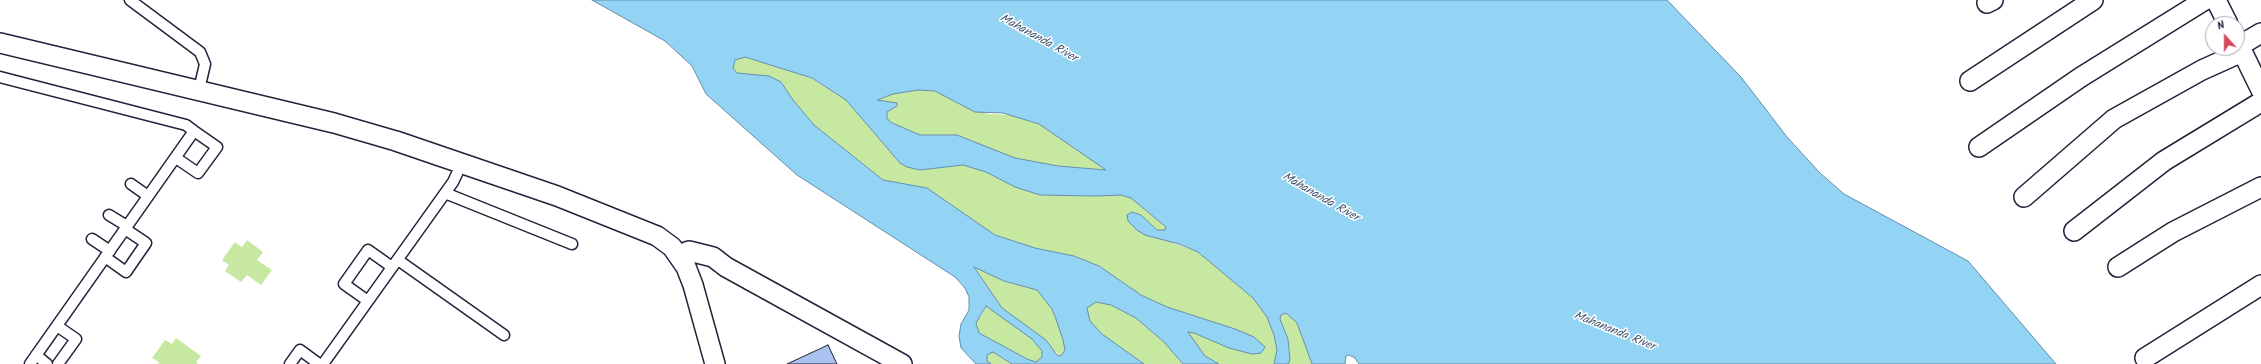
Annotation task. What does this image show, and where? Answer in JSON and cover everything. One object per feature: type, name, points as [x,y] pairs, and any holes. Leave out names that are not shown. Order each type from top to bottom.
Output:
[{"type":"street","points":[[1970,81],[2093,0]]},
{"type":"street","points":[[1979,148],[2081,77],[2205,0]]},
{"type":"street","points":[[2216,0],[2224,16]]},
{"type":"street","points":[[2245,43],[2261,33]]},
{"type":"street","points":[[0,43],[334,123],[462,163],[557,196],[657,236],[679,255],[693,285],[715,364]]},
{"type":"street","points":[[2024,197],[2114,119],[2224,56]]},
{"type":"street","points":[[2245,56],[2261,90]]},
{"type":"street","points":[[2074,230],[2164,161],[2261,102]]},
{"type":"street","points":[[2118,267],[2172,232],[2261,188]]},
{"type":"street","points":[[679,255],[689,251],[713,257],[726,266],[902,364]]},
{"type":"street","points":[[2145,358],[2261,285]]},
{"type":"lane","points":[[130,0],[200,52],[205,64],[199,90]]},
{"type":"lane","points":[[0,77],[186,125],[217,147],[198,173],[176,158]]},
{"type":"lane","points":[[30,364],[194,131]]},
{"type":"lane","points":[[323,364],[453,182],[462,163]]},
{"type":"lane","points":[[131,184],[148,196]]},
{"type":"lane","points":[[445,193],[572,244]]},
{"type":"lane","points":[[92,239],[126,272],[146,243],[109,214]]},
{"type":"lane","points":[[368,301],[344,284],[368,250],[395,263],[504,335]]},
{"type":"lane","points":[[57,326],[76,339],[58,364]]},
{"type":"lane","points":[[290,364],[300,350],[320,364]]},
{"type":"lane","points":[[36,355],[47,364]]},
{"type":"green space","points":[[745,57],[811,78],[846,100],[900,163],[907,167],[920,170],[963,165],[986,172],[1015,187],[1040,195],[1121,195],[1131,198],[1166,227],[1165,230],[1157,230],[1141,215],[1132,212],[1162,239],[1198,252],[1253,298],[1267,317],[1274,335],[1277,350],[1274,364],[1219,364],[1205,356],[1187,332],[1194,333],[1229,348],[1252,354],[1254,337],[1235,329],[1167,307],[1141,295],[1099,266],[1074,256],[1035,248],[995,235],[927,188],[883,180],[814,125],[793,100],[781,82],[737,73],[732,68],[735,60]]},
{"type":"green space","points":[[918,90],[935,91],[988,114],[1015,115],[1039,124],[1107,170],[1058,166],[1015,158],[957,135],[920,135],[890,122],[887,118],[887,111],[893,109],[888,101],[876,101],[893,94]]},
{"type":"green space","points":[[247,240],[263,252],[257,260],[272,270],[261,285],[247,275],[241,282],[225,271],[229,265],[222,260],[235,242],[242,247]]},
{"type":"green space","points":[[973,266],[1004,281],[1037,290],[1052,309],[1056,319],[1065,350],[1061,356],[1052,349],[1046,340],[1002,308]]},
{"type":"green space","points":[[1096,302],[1111,305],[1136,318],[1164,342],[1183,364],[1144,364],[1102,334],[1090,321],[1087,308]]},
{"type":"green space","points":[[986,306],[1032,339],[1042,351],[1042,357],[1036,362],[1027,359],[979,333],[975,323],[982,315]]},
{"type":"green space","points":[[1286,313],[1297,323],[1312,364],[1288,364],[1290,351],[1288,339],[1280,319],[1281,315]]},
{"type":"green space","points":[[176,338],[201,356],[196,362],[198,364],[158,364],[159,362],[152,358],[165,340],[172,344]]},
{"type":"green space","points":[[993,352],[1012,364],[991,364],[987,361],[987,354]]},
{"type":"water","name":"Mahananda River","points":[[592,0],[1667,0],[1741,77],[1787,137],[1820,173],[1844,194],[1968,261],[2056,364],[1359,364],[1355,358],[1349,355],[1346,356],[1345,364],[1312,364],[1297,323],[1286,313],[1281,315],[1280,319],[1288,339],[1290,360],[1288,364],[1274,364],[1277,350],[1274,335],[1267,317],[1253,298],[1198,252],[1179,244],[1145,235],[1137,230],[1128,221],[1127,215],[1132,212],[1141,215],[1157,230],[1165,230],[1166,227],[1131,198],[1121,195],[1040,195],[1015,187],[986,172],[963,165],[920,170],[907,167],[900,163],[846,100],[812,78],[745,57],[735,60],[733,68],[737,73],[769,76],[781,82],[793,100],[814,125],[883,180],[927,188],[995,235],[1035,248],[1074,256],[1099,266],[1141,295],[1167,307],[1235,329],[1254,337],[1265,347],[1261,353],[1252,354],[1229,348],[1194,333],[1188,332],[1205,356],[1219,364],[1183,364],[1164,342],[1136,318],[1111,305],[1096,302],[1087,308],[1090,321],[1102,334],[1144,364],[1012,364],[993,352],[987,355],[987,361],[991,364],[976,364],[961,348],[959,336],[961,324],[969,310],[969,297],[965,288],[955,277],[797,175],[706,94],[692,66],[665,41]],"holes":[[[918,90],[935,91],[975,112],[1003,113],[1039,124],[1106,170],[1058,166],[1015,158],[957,135],[920,135],[890,122],[887,118],[887,112],[897,106],[897,103],[877,100],[893,94]],[[974,267],[1004,281],[1037,290],[1052,309],[1056,319],[1065,350],[1061,356],[1057,355],[1046,340],[1002,308]],[[986,306],[1032,339],[1042,351],[1042,357],[1036,362],[1027,359],[979,333],[976,323]]]},
{"type":"building","points":[[828,345],[837,364],[787,364]]}]
